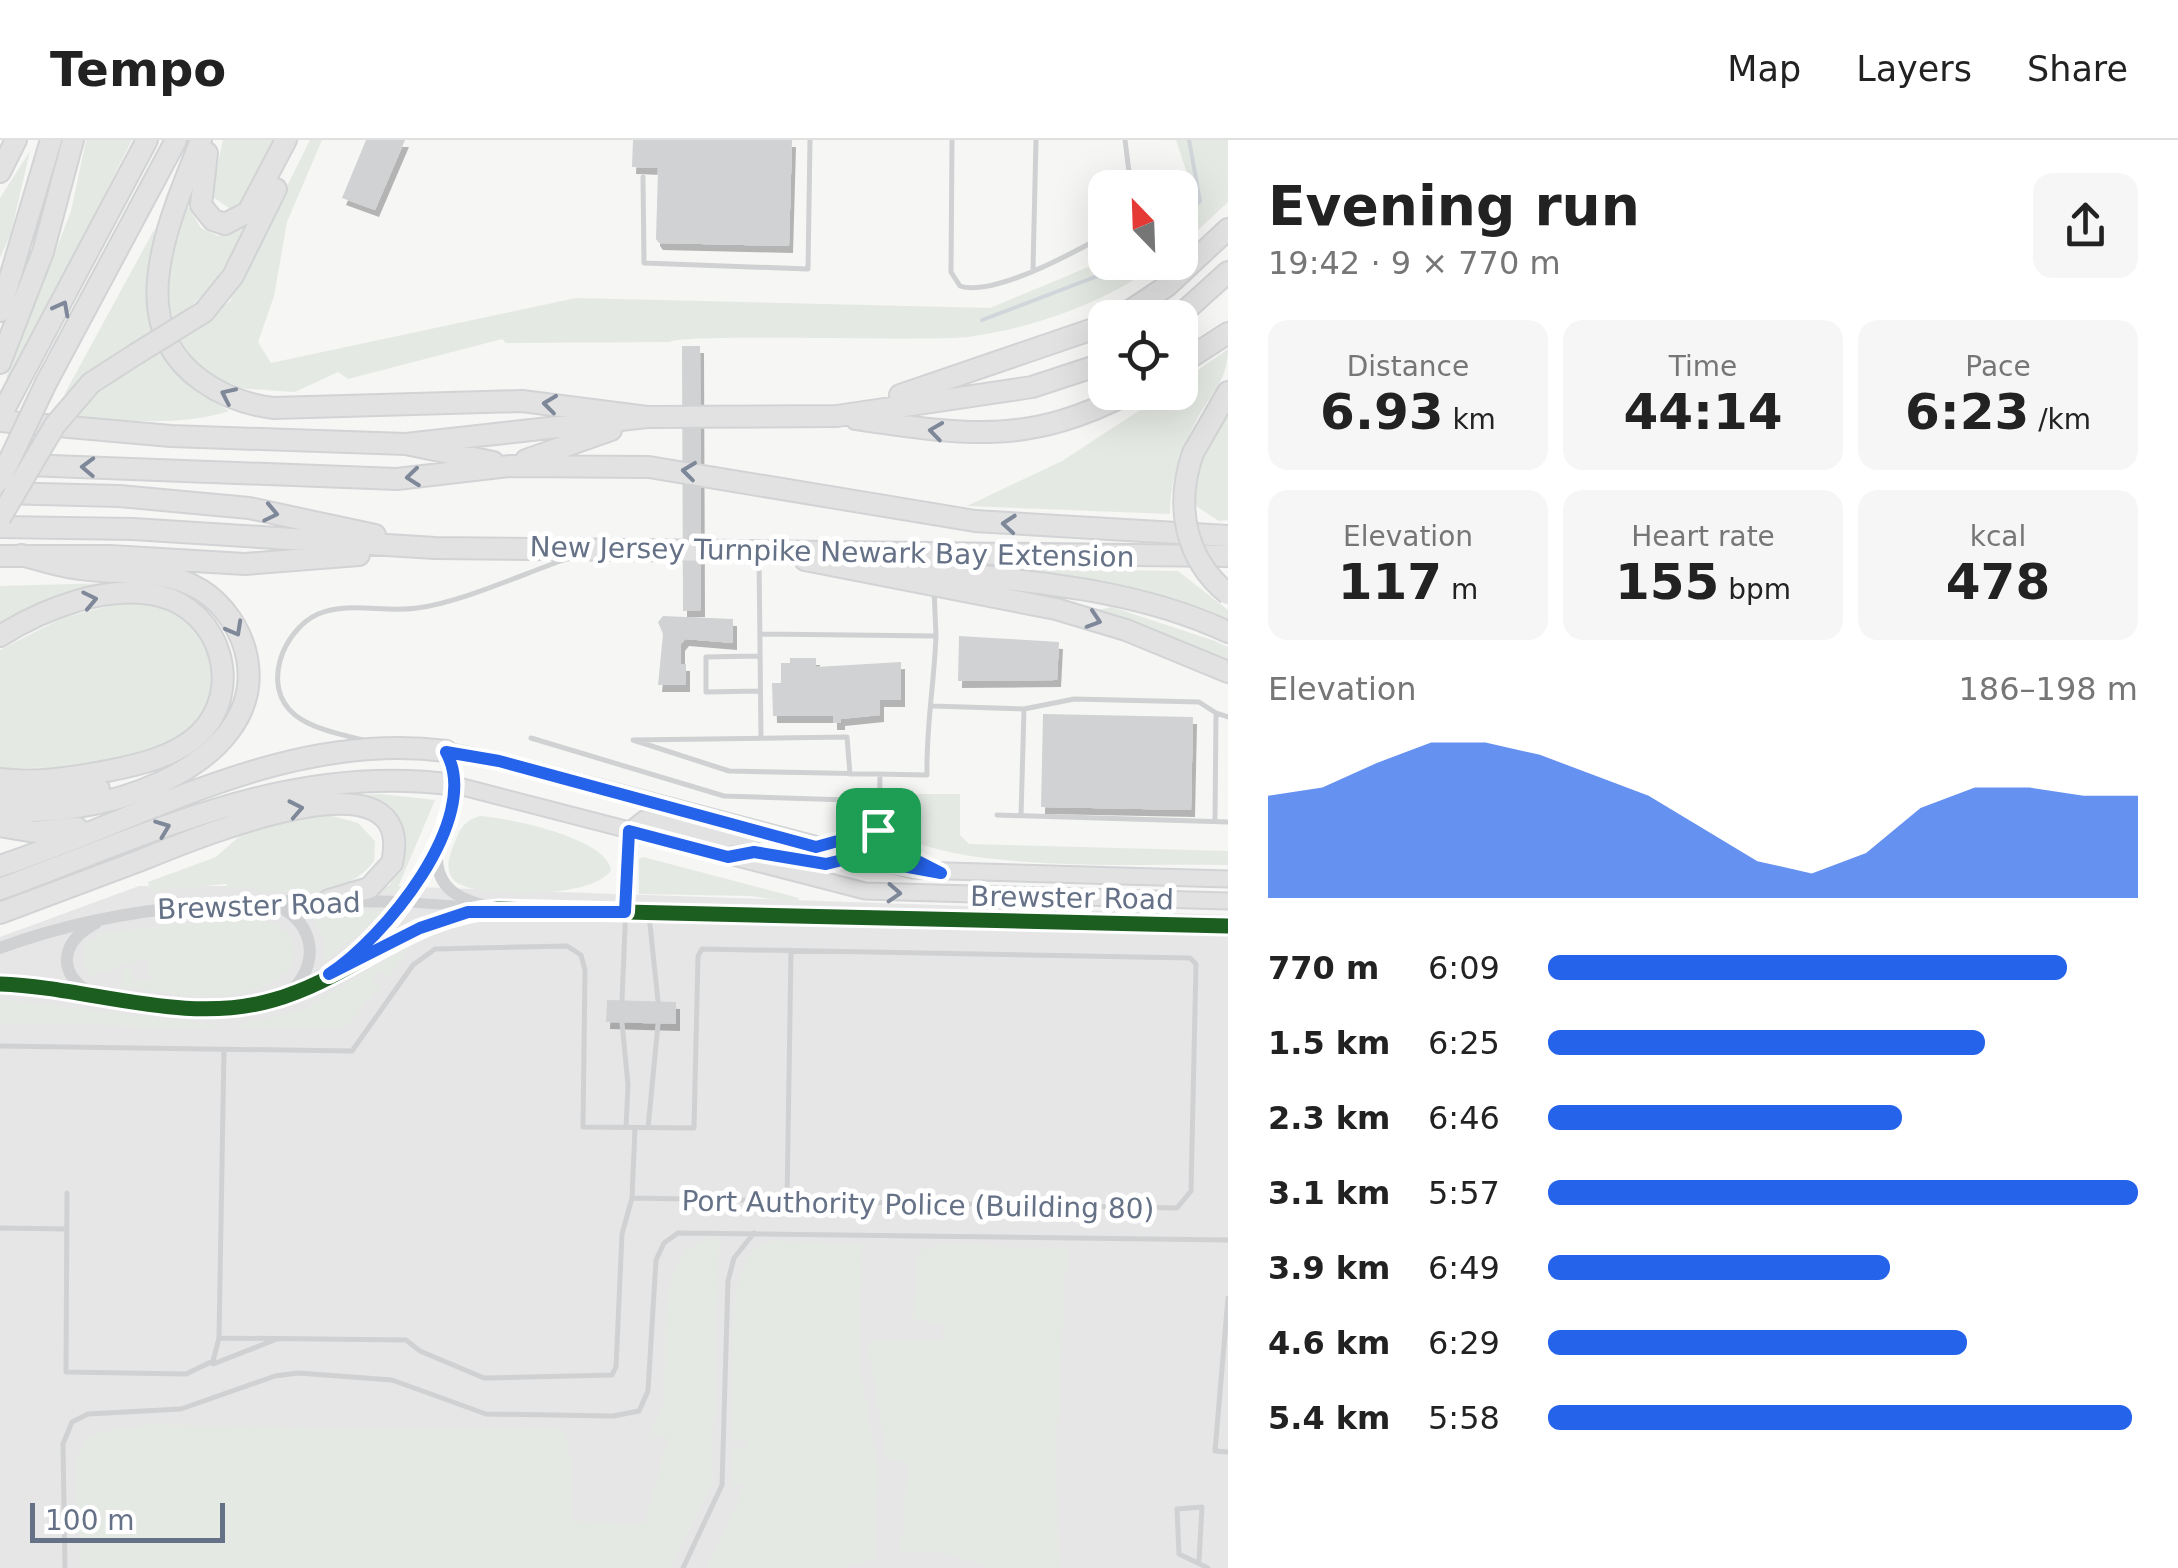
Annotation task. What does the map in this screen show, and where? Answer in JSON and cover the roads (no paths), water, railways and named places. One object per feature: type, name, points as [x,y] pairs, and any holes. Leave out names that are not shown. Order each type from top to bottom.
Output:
[{"type":"highway","points":[[0,164],[16,140]]},
{"type":"highway","points":[[0,172],[16,140]]},
{"type":"highway","points":[[0,310],[51,140]]},
{"type":"highway","points":[[0,364],[42,252],[73,140]]},
{"type":"highway","points":[[147,140],[0,419],[128,433],[406,444],[647,417],[836,416],[988,435],[1052,425],[1088,410]]},
{"type":"highway","points":[[0,480],[46,384],[176,140]]},
{"type":"highway","points":[[201,140],[169,233],[155,302],[158,323],[172,352],[208,385],[246,404],[274,408],[522,401],[647,417]]},
{"type":"highway","points":[[209,140],[202,205],[213,220],[225,224],[248,212],[286,140]]},
{"type":"highway","points":[[0,518],[54,425],[91,384],[204,312],[234,276],[300,140]]},
{"type":"highway","points":[[1146,300],[1167,286],[1228,229]]},
{"type":"highway","points":[[1197,300],[1228,272]]},
{"type":"highway","points":[[836,416],[1088,331]]},
{"type":"highway","points":[[1198,352],[1228,333]]},
{"type":"highway","points":[[836,416],[1032,386],[1088,368]]},
{"type":"highway","points":[[46,384],[0,462],[398,479],[510,466],[647,417]]},
{"type":"highway","points":[[1228,392],[1193,453],[1184,489],[1186,526],[1200,563],[1228,594]]},
{"type":"highway","points":[[406,444],[510,466]]},
{"type":"highway","name":"New Jersey Turnpike Newark Bay Extension","points":[[510,466],[690,471],[975,521],[1228,536]]},
{"type":"highway","points":[[0,493],[107,496],[249,508],[435,548]]},
{"type":"highway","points":[[0,527],[133,529],[435,548]]},
{"type":"highway","points":[[11,555],[246,564],[435,548]]},
{"type":"highway","name":"New Jersey Turnpike Newark Bay Extension","points":[[435,548],[1228,556]]},
{"type":"highway","points":[[759,550],[1070,612],[1228,672]]},
{"type":"highway","points":[[759,550],[1106,593],[1176,610],[1228,632]]},
{"type":"highway","points":[[0,808],[68,808],[125,793],[188,768],[222,743],[242,712],[247,693],[246,653],[224,611],[203,591],[174,578],[82,569],[11,555]]},
{"type":"highway","points":[[0,636],[78,602],[128,594],[158,595],[187,608],[203,621],[219,648],[224,676],[219,704],[210,720],[174,751],[85,775],[0,778]]},
{"type":"highway","points":[[0,826],[58,832],[156,805],[281,761],[391,747],[446,752]]},
{"type":"highway","points":[[0,791],[28,795],[85,791],[188,768]]},
{"type":"highway","points":[[0,874],[72,863],[222,807],[294,787],[369,779],[455,785]]},
{"type":"highway","points":[[0,913],[287,810],[330,804],[370,810],[390,832],[392,863],[369,888],[329,900]]},
{"type":"highway","points":[[0,874],[156,805]]},
{"type":"highway","points":[[0,922],[137,862]]},
{"type":"main road","points":[[446,752],[499,761],[854,857],[941,873],[1228,879]]},
{"type":"main road","points":[[455,785],[830,885],[883,893],[1228,901]]},
{"type":"main road","points":[[629,831],[644,818],[724,840],[762,832]]},
{"type":"main road","points":[[728,857],[754,852],[826,864],[854,857]]},
{"type":"street","points":[[446,752],[455,785]]},
{"type":"street","name":"Brewster Road","points":[[329,974],[368,943],[403,902],[437,844],[455,785]]},
{"type":"street","points":[[437,844],[438,875],[446,888],[498,910]]},
{"type":"street","points":[[249,900],[293,914],[306,931],[308,964],[286,996]]},
{"type":"street","name":"Brewster Road","points":[[0,948],[112,915],[249,900],[403,902],[498,910],[1228,926]]},
{"type":"street","name":"Brewster Road","points":[[0,984],[205,1009],[241,1007],[286,996],[430,923],[498,910]]},
{"type":"street","points":[[94,995],[71,973],[68,946],[76,935],[112,915]]},
{"type":"lane","points":[[643,177],[644,263],[808,269],[810,140]]},
{"type":"lane","points":[[952,140],[954,280],[968,288],[987,287],[1088,243]]},
{"type":"lane","points":[[1033,269],[1036,140]]},
{"type":"lane","points":[[1125,140],[1128,170]]},
{"type":"lane","points":[[391,747],[322,728],[292,712],[281,694],[278,669],[286,645],[298,627],[330,610],[419,608],[596,549]]},
{"type":"lane","points":[[759,550],[761,738]]},
{"type":"lane","points":[[850,774],[847,738],[632,740],[729,772],[850,774],[880,774],[926,775],[926,717],[933,706],[936,636],[934,586]]},
{"type":"lane","points":[[760,634],[936,636]]},
{"type":"lane","points":[[759,691],[706,692],[706,656],[760,656]]},
{"type":"lane","points":[[933,706],[1024,709],[1074,699],[1192,701],[1228,717]]},
{"type":"lane","points":[[1021,816],[1024,709]]},
{"type":"lane","points":[[1215,820],[1216,713]]},
{"type":"lane","points":[[531,738],[724,796],[879,801]]},
{"type":"lane","points":[[854,857],[873,842],[878,830],[880,774]]},
{"type":"lane","points":[[997,816],[1228,822]]},
{"type":"lane","points":[[816,847],[878,830]]},
{"type":"lane","points":[[878,830],[896,850],[941,873]]},
{"type":"lane","points":[[622,1000],[629,831]]},
{"type":"lane","points":[[648,913],[658,1001]]},
{"type":"lane","points":[[0,1046],[352,1051],[414,965],[435,949],[568,946],[580,956],[585,970],[584,1127],[648,1128],[658,1024]]},
{"type":"lane","name":"Port Authority Police (Building 80)","points":[[632,1198],[1177,1208],[1191,1191],[1196,967],[1190,958],[705,948],[698,953],[694,1128],[648,1128]]},
{"type":"lane","points":[[788,1202],[791,950]]},
{"type":"lane","points":[[622,1023],[628,1085],[626,1127]]},
{"type":"lane","points":[[206,1366],[213,1361],[219,1338],[224,1049]]},
{"type":"lane","points":[[219,1338],[406,1340],[420,1351],[484,1378],[612,1374],[622,1305],[622,1234],[632,1198],[635,1128]]},
{"type":"lane","points":[[67,1193],[66,1372],[168,1375],[237,1358],[278,1338]]},
{"type":"lane","points":[[0,1228],[67,1229]]},
{"type":"lane","points":[[683,1568],[722,1485],[728,1280],[734,1258],[756,1231]]},
{"type":"lane","points":[[64,1568],[62,1451],[68,1426],[82,1416],[190,1407],[275,1376],[298,1373],[392,1380],[476,1412],[628,1415],[639,1410],[647,1398],[655,1267],[664,1242],[678,1232],[1228,1240]]},
{"type":"lane","points":[[1228,1298],[1215,1451],[1228,1452]]},
{"type":"lane","points":[[1199,1561],[1202,1507],[1177,1508],[1179,1554],[1208,1568]]},
{"type":"waterway","points":[[1189,140],[1194,170]]},
{"type":"waterway","points":[[1198,190],[1198,203]]},
{"type":"waterway","points":[[982,320],[1088,280]]}]
